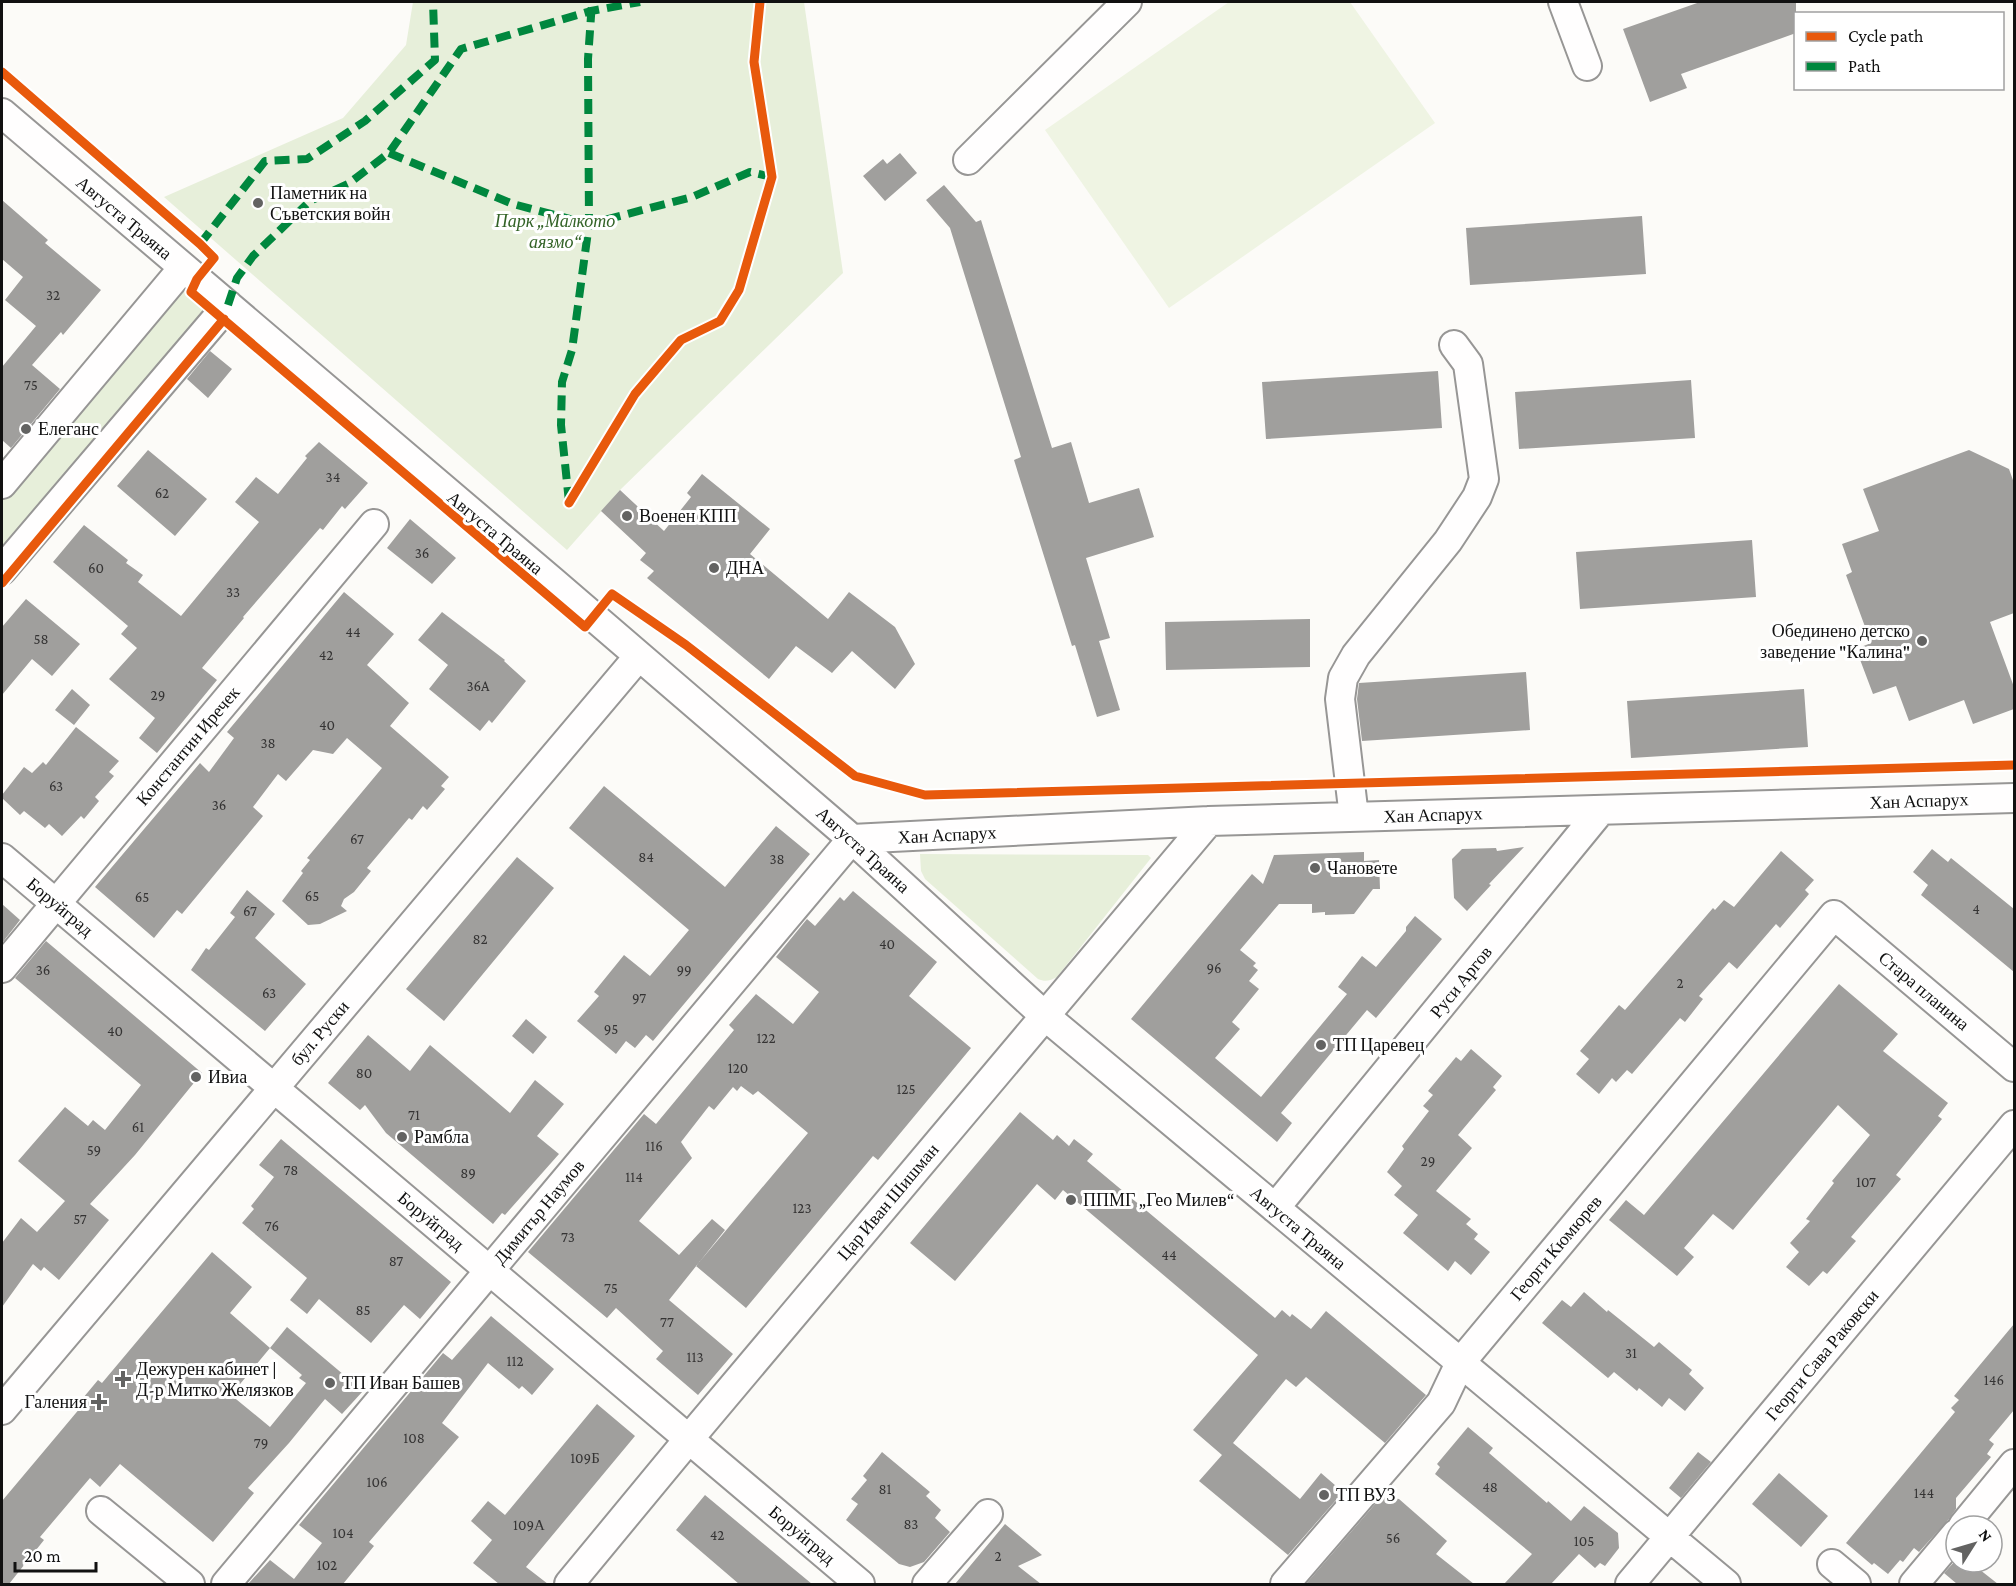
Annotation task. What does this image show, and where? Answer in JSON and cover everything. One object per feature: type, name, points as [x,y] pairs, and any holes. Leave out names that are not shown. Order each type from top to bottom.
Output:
[{"type":"street","points":[[968,160],[1127,2]]},
{"type":"street","points":[[1563,2],[1587,66]]},
{"type":"street","name":"Августа Траяна","points":[[2,113],[852,839],[1044,1016],[1726,1584]]},
{"type":"street","points":[[2,484],[183,268]]},
{"type":"street","points":[[2,570],[228,305]]},
{"type":"street","points":[[1354,817],[1340,699],[1343,678],[1356,655],[1448,541],[1477,498],[1484,479],[1468,364],[1454,345]]},
{"type":"street","name":"Константин Иречек","points":[[2,968],[374,524]]},
{"type":"street","name":"бул. Руски","points":[[2,1410],[639,656]]},
{"type":"street","name":"Хан Аспарух","points":[[852,839],[1209,821],[2014,798]]},
{"type":"street","name":"Руси Аргов","points":[[1275,1208],[1601,810]]},
{"type":"street","name":"Цар Иван Шишман","points":[[569,1584],[1209,821]]},
{"type":"street","name":"Димитър Наумов","points":[[226,1584],[852,839]]},
{"type":"street","name":"Боруйград","points":[[2,858],[860,1584]]},
{"type":"street","name":"Стара планина","points":[[1834,915],[2014,1066]]},
{"type":"street","name":"Георги Кюмюрев","points":[[1285,1584],[1441,1403],[1460,1363],[1834,915]]},
{"type":"street","name":"Георги Сава Раковски","points":[[1630,1584],[2014,1125]]},
{"type":"street","points":[[1973,1514],[2014,1464]]},
{"type":"street","points":[[101,1511],[190,1584]]},
{"type":"street","points":[[927,1584],[988,1514]]},
{"type":"street","points":[[1914,1584],[1944,1548]]},
{"type":"street","points":[[1832,1564],[1856,1584]]},
{"type":"green space","name":"Парк „Малкото аязмо“","points":[[413,2],[804,2],[843,273],[620,490],[567,550],[164,197],[343,118],[406,45]]},
{"type":"green space","points":[[1229,2],[1350,2],[1435,123],[1169,308],[1045,130]]},
{"type":"green space","points":[[183,268],[228,305],[2,570],[2,484]]},
{"type":"green space","points":[[920,854],[1148,855],[1151,858],[1057,977],[1045,981],[1038,979],[925,879],[921,871]]},
{"type":"building","points":[[1700,2],[1796,2],[1794,34],[1681,74],[1687,88],[1650,102],[1623,29]]},
{"type":"building","points":[[900,153],[917,173],[885,201],[863,176],[883,159],[887,164]]},
{"type":"building","points":[[944,185],[976,222],[981,220],[1052,448],[1071,442],[1089,503],[1139,488],[1154,537],[1086,558],[1110,638],[1099,641],[1120,710],[1097,717],[1075,645],[1072,646],[1014,460],[1021,457],[950,228],[926,200]]},
{"type":"building","points":[[2,200],[48,240],[45,243],[101,290],[63,335],[61,332],[32,365],[60,389],[11,448],[2,440],[2,367],[36,326],[5,300],[23,277],[2,259]]},
{"type":"building","points":[[1642,216],[1646,274],[1470,285],[1466,228]]},
{"type":"building","points":[[210,351],[232,369],[208,398],[187,379]]},
{"type":"building","points":[[1438,371],[1442,428],[1266,439],[1262,382]]},
{"type":"building","points":[[1691,380],[1695,438],[1519,449],[1515,392]]},
{"type":"building","points":[[319,442],[368,483],[345,509],[342,506],[323,530],[320,528],[202,668],[217,680],[157,753],[139,738],[155,718],[109,679],[137,648],[121,634],[128,626],[53,562],[84,525],[128,560],[126,563],[143,575],[138,582],[181,616],[259,522],[235,502],[256,477],[278,494],[307,458],[305,456]]},
{"type":"building","points":[[148,450],[207,499],[175,536],[117,486]]},
{"type":"building","name":"Обединено детско заведение \"Калина\"","points":[[1969,450],[2009,469],[2014,483],[2014,613],[1990,622],[2014,687],[2014,709],[1973,724],[1964,700],[1909,721],[1896,686],[1873,694],[1856,649],[1871,643],[1846,575],[1852,572],[1842,544],[1879,531],[1863,489]]},
{"type":"building","points":[[702,474],[770,529],[750,554],[828,619],[849,592],[895,627],[915,664],[895,689],[852,651],[832,673],[796,646],[769,679],[647,578],[654,571],[640,560],[646,553],[601,511],[620,490],[664,531],[691,497],[687,493]]},
{"type":"building","points":[[410,519],[456,558],[432,584],[387,548]]},
{"type":"building","points":[[1752,540],[1756,597],[1580,609],[1576,552]]},
{"type":"building","points":[[344,592],[394,634],[367,665],[409,703],[390,726],[449,777],[441,786],[445,789],[427,810],[423,806],[412,820],[409,818],[367,868],[371,871],[354,892],[344,899],[341,906],[347,911],[320,924],[308,925],[282,901],[303,873],[301,871],[310,860],[307,858],[382,768],[347,738],[333,754],[313,750],[286,781],[278,774],[253,807],[263,816],[182,914],[177,910],[154,938],[95,887],[200,763],[209,772],[234,738],[227,732]]},
{"type":"building","points":[[26,599],[80,644],[52,676],[32,659],[2,695],[2,627]]},
{"type":"building","points":[[442,612],[505,660],[526,681],[492,723],[489,720],[480,731],[429,689],[448,665],[418,640]]},
{"type":"building","points":[[1310,619],[1310,667],[1166,670],[1165,622]]},
{"type":"building","points":[[1526,672],[1530,730],[1362,741],[1357,699],[1359,683]]},
{"type":"building","points":[[72,689],[90,705],[74,725],[55,710]]},
{"type":"building","points":[[1804,689],[1808,747],[1631,758],[1627,701]]},
{"type":"building","points":[[76,727],[119,761],[109,772],[114,776],[95,797],[99,801],[84,819],[81,816],[62,836],[49,824],[45,828],[24,811],[20,815],[2,798],[2,795],[24,767],[32,773],[43,762],[46,765]]},
{"type":"building","points":[[604,786],[725,887],[776,826],[810,854],[653,1041],[646,1035],[635,1048],[626,1041],[616,1054],[577,1021],[599,996],[594,992],[624,955],[650,976],[689,930],[569,828]]},
{"type":"building","points":[[1524,847],[1467,911],[1454,898],[1452,859],[1462,849],[1496,848],[1497,851]]},
{"type":"building","points":[[1932,849],[1948,862],[1951,858],[2014,909],[2014,972],[1921,895],[1928,885],[1913,872]]},
{"type":"building","points":[[1781,851],[1814,880],[1805,890],[1809,894],[1780,928],[1776,924],[1737,969],[1729,962],[1699,996],[1703,999],[1685,1022],[1680,1018],[1632,1074],[1627,1070],[1616,1082],[1612,1078],[1599,1094],[1576,1074],[1589,1059],[1580,1051],[1619,1005],[1625,1010],[1713,908],[1715,910],[1724,900],[1734,907]]},
{"type":"building","points":[[1364,852],[1364,861],[1379,860],[1380,889],[1373,889],[1354,914],[1325,915],[1325,912],[1312,913],[1312,904],[1279,904],[1240,950],[1256,963],[1253,966],[1258,970],[1249,981],[1259,989],[1232,1022],[1240,1029],[1215,1058],[1261,1097],[1347,994],[1338,987],[1362,956],[1376,967],[1406,931],[1406,927],[1415,916],[1442,939],[1376,1018],[1367,1010],[1281,1113],[1292,1123],[1277,1142],[1131,1019],[1252,874],[1263,884],[1274,855]]},
{"type":"building","points":[[517,857],[554,888],[444,1021],[406,989]]},
{"type":"building","points":[[247,890],[275,914],[255,938],[306,984],[265,1031],[191,970],[206,948],[209,950],[235,917],[230,913]]},
{"type":"building","points":[[853,891],[937,962],[909,996],[971,1048],[878,1160],[873,1156],[746,1308],[696,1266],[669,1300],[733,1354],[698,1395],[656,1359],[663,1351],[616,1308],[607,1318],[528,1252],[644,1114],[656,1124],[734,1030],[729,1025],[756,994],[793,1024],[819,992],[776,957],[807,919],[815,926],[840,897],[844,901]],"holes":[[[741,1086],[753,1095],[758,1091],[808,1133],[700,1261],[725,1230],[712,1219],[679,1255],[639,1221],[692,1158],[681,1142],[709,1106],[714,1110],[733,1087],[737,1091]]]},
{"type":"building","points":[[2,904],[20,920],[2,943]]},
{"type":"building","points":[[46,941],[202,1073],[135,1155],[90,1204],[109,1220],[59,1280],[44,1267],[41,1271],[33,1264],[2,1307],[2,1243],[21,1218],[37,1232],[65,1201],[18,1161],[65,1107],[88,1126],[93,1120],[105,1130],[141,1085],[15,978]]},
{"type":"building","points":[[1839,984],[1898,1034],[1883,1051],[1948,1103],[1938,1116],[1942,1119],[1896,1175],[1901,1179],[1851,1237],[1856,1241],[1827,1274],[1823,1271],[1809,1286],[1786,1267],[1799,1252],[1790,1243],[1810,1221],[1806,1219],[1834,1183],[1832,1181],[1870,1135],[1838,1105],[1733,1230],[1713,1214],[1684,1248],[1694,1257],[1677,1276],[1609,1220],[1626,1200],[1644,1215]]},
{"type":"building","points":[[526,1019],[547,1037],[533,1054],[512,1036]]},
{"type":"building","points":[[368,1035],[410,1071],[430,1045],[510,1113],[535,1080],[564,1104],[537,1136],[559,1154],[505,1215],[502,1213],[493,1224],[386,1133],[365,1105],[360,1110],[328,1083]]},
{"type":"building","points":[[1471,1049],[1502,1076],[1493,1087],[1496,1090],[1458,1135],[1472,1148],[1436,1191],[1471,1219],[1466,1224],[1478,1234],[1474,1239],[1490,1252],[1471,1275],[1455,1261],[1448,1271],[1403,1233],[1418,1215],[1394,1195],[1402,1186],[1387,1172],[1404,1149],[1402,1146],[1429,1111],[1423,1106],[1433,1095],[1428,1091],[1456,1057],[1461,1061]]},
{"type":"building","points":[[1020,1112],[1053,1140],[1057,1135],[1069,1146],[1074,1139],[1093,1154],[1087,1161],[1275,1318],[1282,1310],[1290,1317],[1292,1314],[1311,1329],[1326,1311],[1426,1395],[1385,1443],[1306,1377],[1296,1387],[1286,1379],[1233,1443],[1300,1499],[1321,1473],[1343,1492],[1288,1555],[1199,1481],[1222,1455],[1193,1430],[1258,1355],[1063,1190],[1055,1200],[1037,1184],[955,1281],[910,1243]]},
{"type":"building","points":[[281,1139],[451,1282],[420,1319],[404,1305],[371,1343],[319,1299],[307,1314],[290,1300],[307,1278],[242,1223],[254,1209],[251,1206],[274,1177],[259,1165]]},
{"type":"building","points":[[212,1252],[252,1287],[230,1313],[270,1348],[287,1327],[363,1391],[342,1414],[325,1399],[248,1488],[254,1493],[213,1542],[120,1464],[100,1487],[90,1478],[40,1537],[44,1540],[9,1584],[2,1584],[2,1501],[86,1401],[83,1398],[98,1380],[102,1383]],"holes":[[[270,1348],[302,1375],[299,1378],[306,1383],[270,1427],[231,1395]]]},
{"type":"building","points":[[1584,1292],[1654,1347],[1659,1342],[1692,1370],[1689,1374],[1704,1388],[1685,1411],[1669,1398],[1662,1407],[1639,1388],[1637,1391],[1614,1372],[1608,1378],[1542,1323],[1562,1300],[1571,1307]]},
{"type":"building","points":[[491,1316],[554,1369],[532,1395],[522,1386],[519,1389],[488,1363],[442,1423],[459,1437],[369,1542],[374,1546],[343,1584],[248,1584],[270,1560],[294,1579],[322,1543],[299,1525],[443,1353],[452,1360]]},
{"type":"building","points":[[2014,1324],[2014,1410],[1989,1440],[1994,1444],[1987,1454],[1991,1457],[1956,1498],[1956,1509],[1952,1514],[1944,1514],[1944,1524],[1919,1552],[1914,1548],[1903,1562],[1900,1560],[1888,1574],[1874,1563],[1872,1565],[1846,1543],[1955,1412],[1951,1408],[1959,1400],[1954,1396]]},
{"type":"building","points":[[597,1404],[635,1436],[526,1567],[548,1584],[499,1584],[473,1563],[492,1540],[471,1521],[488,1501],[505,1515]]},
{"type":"building","points":[[1468,1427],[1493,1448],[1489,1453],[1571,1521],[1584,1506],[1618,1533],[1619,1548],[1605,1566],[1600,1563],[1595,1568],[1579,1554],[1551,1584],[1504,1584],[1532,1554],[1435,1474],[1440,1467],[1437,1464]]},
{"type":"building","points":[[882,1452],[930,1492],[926,1496],[941,1510],[935,1518],[950,1532],[924,1562],[910,1567],[899,1564],[846,1520],[858,1504],[851,1499],[867,1480],[863,1476]]},
{"type":"building","points":[[1698,1452],[1711,1462],[1681,1498],[1669,1488]]},
{"type":"building","points":[[1779,1473],[1828,1516],[1801,1547],[1752,1504]]},
{"type":"building","points":[[705,1495],[812,1584],[739,1584],[676,1530]]},
{"type":"building","points":[[1382,1496],[1399,1499],[1447,1541],[1436,1554],[1474,1584],[1306,1584]]},
{"type":"building","points":[[1005,1524],[1042,1555],[1018,1566],[1041,1584],[955,1584]]},
{"type":"building","points":[[1945,1574],[1985,1574],[1998,1584],[1957,1584]]},
{"type":"marked path","points":[[200,244],[265,161],[307,159],[365,121],[435,60],[433,2]]},
{"type":"marked path","points":[[569,502],[561,425],[562,382],[572,350],[589,224],[588,59],[592,2]]},
{"type":"marked path","points":[[228,305],[237,278],[253,256],[310,201],[348,184],[389,153],[461,49],[591,11],[640,2]]},
{"type":"marked path","points":[[389,153],[513,204],[589,224],[692,197],[750,172],[772,177]]},
{"type":"cycle path","points":[[569,503],[635,394],[681,340],[720,321],[739,290],[772,177],[754,62],[760,2]]},
{"type":"cycle path","points":[[2,72],[214,258],[197,279],[191,292],[585,627],[612,594],[686,645],[855,776],[925,795],[2014,765]]},
{"type":"cycle path","points":[[2,583],[224,319]]},
{"type":"place","name":"Паметник на Съветския войн","points":[[258,203]]},
{"type":"place","name":"Елеганс","points":[[26,429]]},
{"type":"place","name":"Военен КПП","points":[[627,516]]},
{"type":"place","name":"ДНА","points":[[714,568]]},
{"type":"place","name":"Обединено детско заведение \"Калина\"","points":[[1922,641]]},
{"type":"place","name":"Чановете","points":[[1315,868]]},
{"type":"place","name":"ТП Царевец","points":[[1321,1045]]},
{"type":"place","name":"Ивиа","points":[[196,1077]]},
{"type":"place","name":"Рамбла","points":[[402,1137]]},
{"type":"place","name":"ППМГ „Гео Милев“","points":[[1071,1200]]},
{"type":"place","name":"Дежурен кабинет | Д-р Митко Желязков","points":[[123,1379]]},
{"type":"place","name":"ТП Иван Башев","points":[[330,1383]]},
{"type":"place","name":"Галения","points":[[99,1402]]},
{"type":"place","name":"ТП ВУЗ","points":[[1324,1495]]}]
